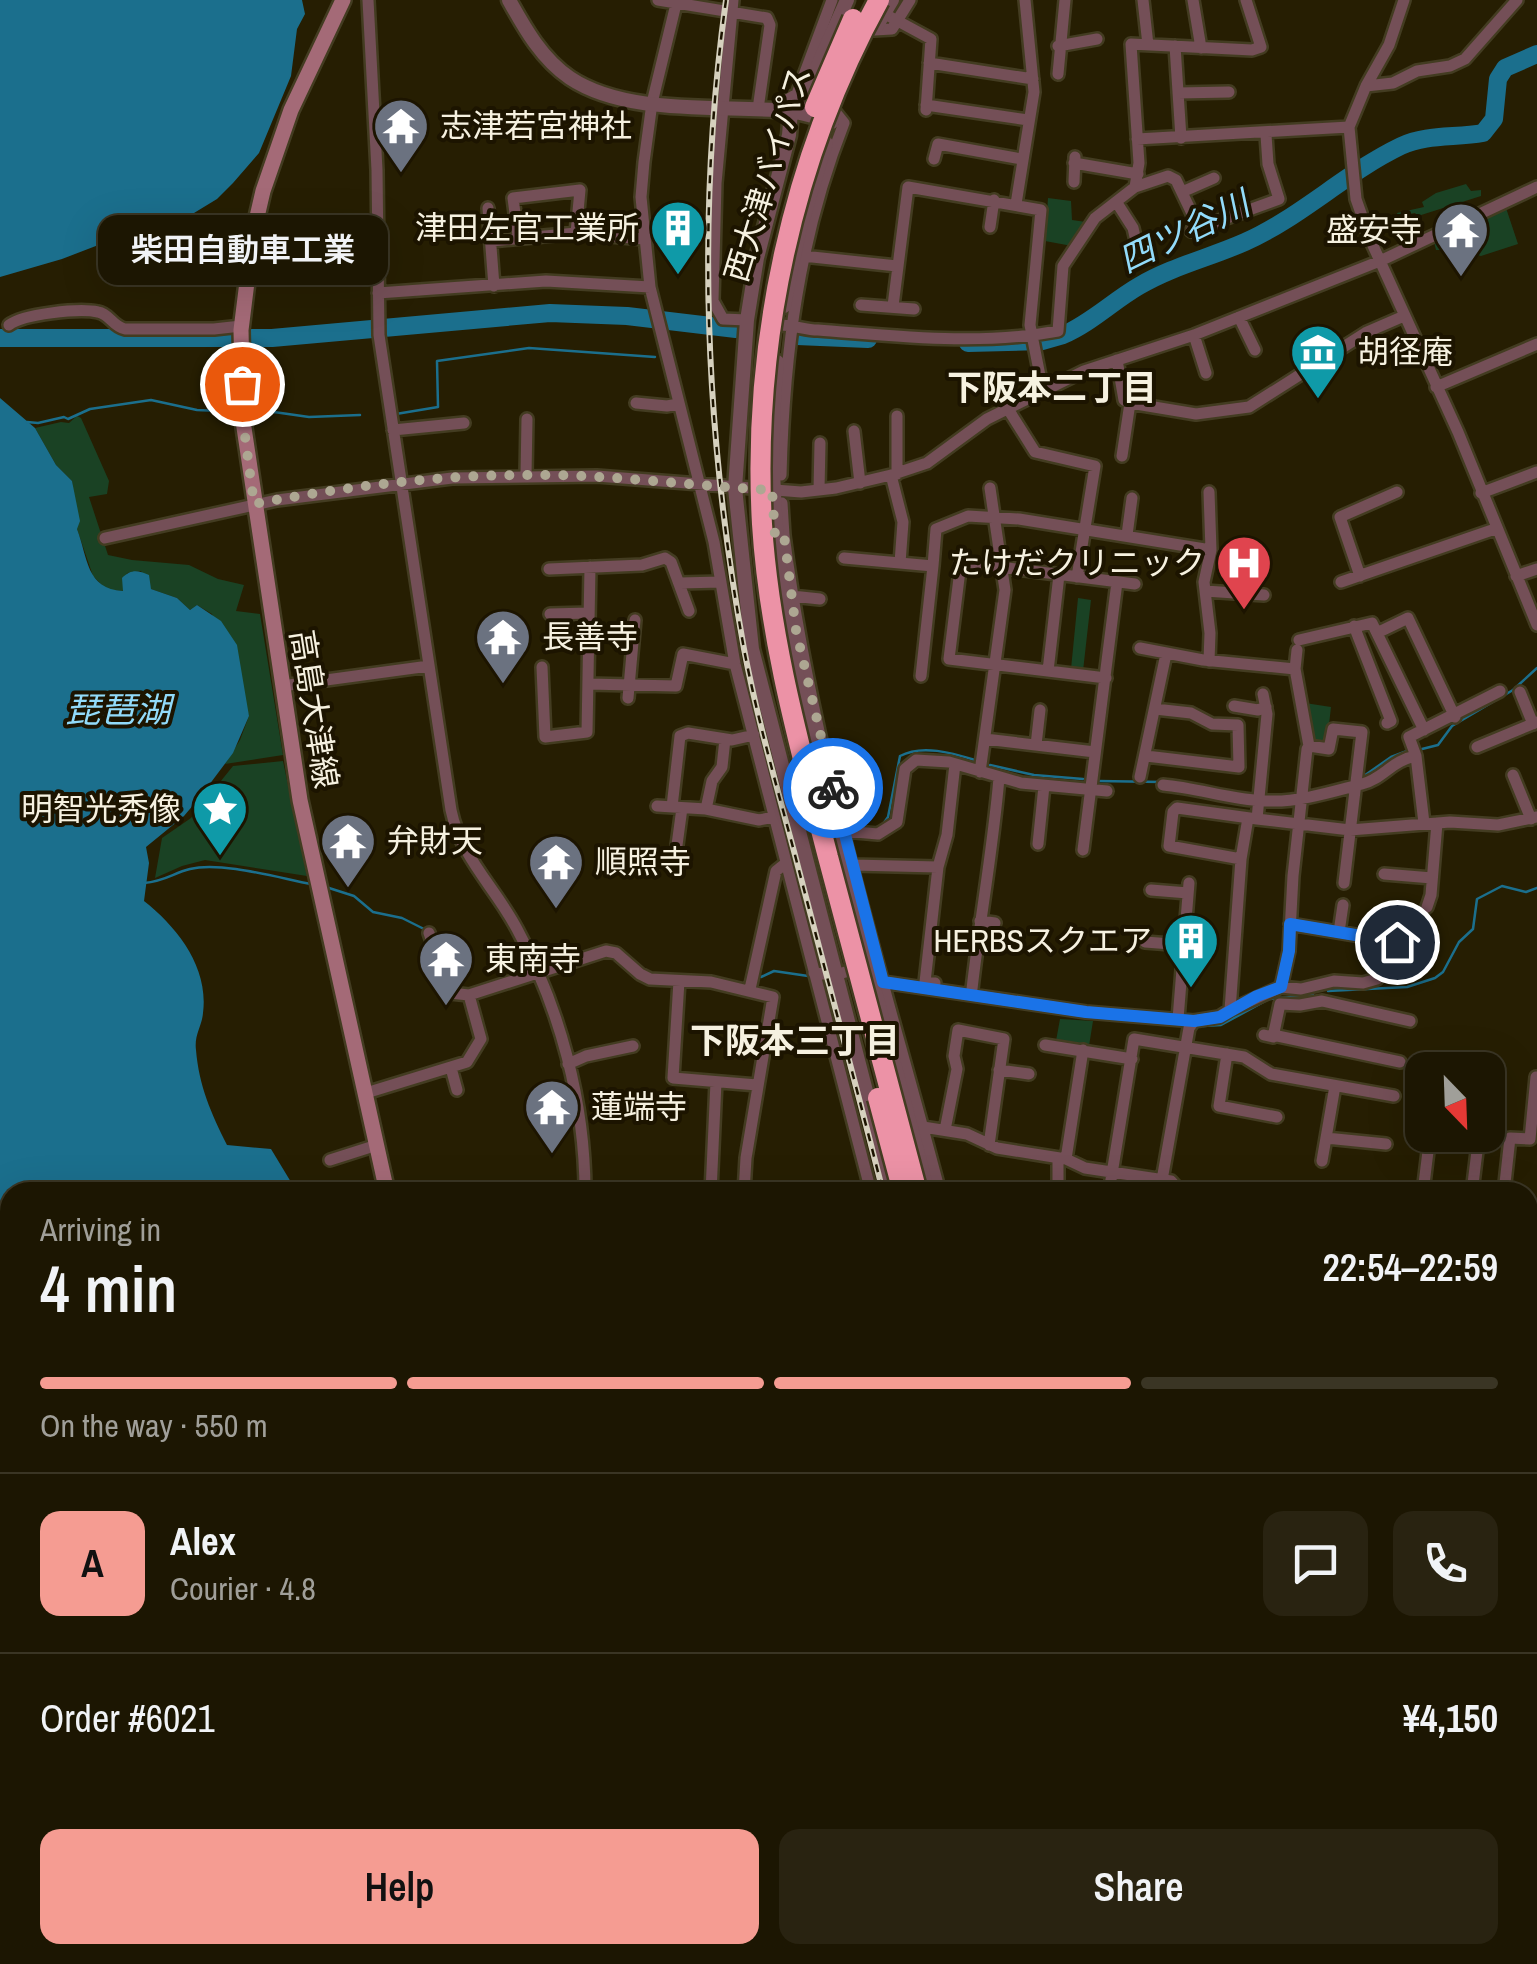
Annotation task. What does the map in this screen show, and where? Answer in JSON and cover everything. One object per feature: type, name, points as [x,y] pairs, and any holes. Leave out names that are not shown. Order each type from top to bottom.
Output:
[{"type":"highway","name":"西大津バイパス","points":[[863,0],[814,107],[777,226],[755,345],[747,475],[754,582],[772,686],[899,1182]]},
{"type":"highway","name":"西大津バイパス","points":[[884,4],[820,129],[791,228],[766,365],[760,474],[768,580],[789,700],[914,1182]]},
{"type":"main road","points":[[241,328],[253,234],[275,151],[290,110],[343,0]]},
{"type":"main road","name":"高島大津線","points":[[241,328],[243,421],[282,686],[307,830],[386,1182]]},
{"type":"street","points":[[368,0],[377,170],[379,335],[433,705],[458,837],[472,864],[515,924],[539,970],[568,1064],[582,1130],[585,1182]]},
{"type":"street","points":[[509,0],[545,56],[570,78],[595,91],[652,103],[785,110],[844,123],[821,181],[785,325]]},
{"type":"street","points":[[658,0],[732,6],[767,18],[770,25],[758,110]]},
{"type":"street","points":[[832,0],[797,94],[780,104],[790,135],[757,258],[747,320],[736,488],[752,649],[889,1182]]},
{"type":"street","points":[[785,110],[809,85],[847,0]]},
{"type":"street","points":[[874,30],[892,29],[910,0]]},
{"type":"street","points":[[1016,204],[1034,92],[1024,0]]},
{"type":"street","points":[[1058,74],[1065,0]]},
{"type":"street","points":[[1143,0],[1148,45]]},
{"type":"street","points":[[1193,0],[1201,48]]},
{"type":"street","points":[[785,325],[933,337],[1034,339],[1058,330],[1063,266],[1095,218],[1117,203],[1136,180],[1131,44],[1252,50],[1260,47],[1246,0]]},
{"type":"street","points":[[1404,0],[1389,45],[1349,127],[1356,199],[1537,623]]},
{"type":"street","points":[[1366,86],[1393,83],[1416,71],[1450,66],[1465,59],[1517,0]]},
{"type":"street","points":[[676,2],[652,103],[641,197],[650,286],[701,485],[735,664],[868,1182]]},
{"type":"street","points":[[937,1182],[883,982],[873,964],[844,831],[834,816],[779,536],[772,490],[785,325],[800,232],[834,118],[884,4],[898,20],[931,39],[926,107],[1028,120]]},
{"type":"street","points":[[732,6],[721,107],[713,301],[724,319],[747,320]]},
{"type":"street","points":[[1058,46],[1096,39]]},
{"type":"street","points":[[1175,46],[1181,138]]},
{"type":"street","points":[[930,63],[1033,79]]},
{"type":"street","points":[[1178,93],[1230,92]]},
{"type":"street","points":[[1137,140],[1349,127]]},
{"type":"street","points":[[1074,182],[1074,159],[1136,180],[1168,176],[1176,180],[1182,192],[1195,230],[1279,199],[1268,164],[1266,134]]},
{"type":"street","points":[[934,159],[938,144],[1021,158]]},
{"type":"street","points":[[1182,192],[1214,178]]},
{"type":"street","points":[[893,306],[908,186],[1041,210],[1030,325],[1044,391]]},
{"type":"street","points":[[111,540],[254,504],[400,482],[526,474],[819,490],[894,475],[927,464],[987,419],[1044,391],[1380,261],[1537,187]]},
{"type":"street","points":[[518,236],[513,198],[580,190],[576,233]]},
{"type":"street","points":[[990,226],[994,200]]},
{"type":"street","points":[[1117,203],[1136,240]]},
{"type":"street","points":[[488,208],[494,286]]},
{"type":"street","points":[[490,241],[576,233],[644,239]]},
{"type":"street","points":[[803,256],[897,266]]},
{"type":"street","points":[[378,293],[546,281],[650,286]]},
{"type":"street","points":[[861,305],[914,308]]},
{"type":"street","points":[[9,325],[24,317],[97,311],[108,316],[116,327],[125,329],[241,328]]},
{"type":"street","points":[[1116,360],[1124,400],[1130,403],[1196,414],[1249,407],[1367,332],[1404,316]]},
{"type":"street","points":[[1239,317],[1256,350]]},
{"type":"street","points":[[1194,334],[1206,372]]},
{"type":"street","points":[[1436,387],[1537,344]]},
{"type":"street","points":[[636,403],[678,404]]},
{"type":"street","points":[[1122,456],[1130,403]]},
{"type":"street","points":[[1008,409],[1034,452],[1095,466],[1078,577]]},
{"type":"street","points":[[897,416],[894,475],[903,522],[900,563]]},
{"type":"street","points":[[526,474],[527,419]]},
{"type":"street","points":[[393,430],[464,423]]},
{"type":"street","points":[[854,431],[860,483]]},
{"type":"street","points":[[819,490],[820,443]]},
{"type":"street","points":[[776,445],[781,475]]},
{"type":"street","points":[[1481,493],[1537,472]]},
{"type":"street","points":[[980,772],[1005,590],[990,488]]},
{"type":"street","points":[[1209,492],[1210,550],[1205,590],[1209,661]]},
{"type":"street","points":[[1360,576],[1340,517],[1397,492]]},
{"type":"street","points":[[1127,535],[1132,498]]},
{"type":"street","points":[[782,503],[779,536],[784,614],[926,1182]]},
{"type":"street","points":[[921,676],[936,530],[940,525],[968,516],[997,517],[1210,550]]},
{"type":"street","points":[[1341,582],[1495,529]]},
{"type":"street","points":[[549,568],[642,565],[665,558],[671,562],[689,611]]},
{"type":"street","points":[[844,558],[859,563],[933,566]]},
{"type":"street","points":[[1106,678],[949,659],[961,562],[1135,584]]},
{"type":"street","points":[[542,667],[545,737],[588,732],[590,567]]},
{"type":"street","points":[[1238,593],[1240,569]]},
{"type":"street","points":[[1516,576],[1537,570]]},
{"type":"street","points":[[1048,670],[1059,574]]},
{"type":"street","points":[[680,583],[721,582]]},
{"type":"street","points":[[1083,850],[1117,582]]},
{"type":"street","points":[[1205,590],[1264,595]]},
{"type":"street","points":[[792,596],[820,598]]},
{"type":"street","points":[[550,614],[589,612]]},
{"type":"street","points":[[1379,632],[1408,618],[1454,717]]},
{"type":"street","points":[[629,692],[635,620]]},
{"type":"street","points":[[1281,987],[1289,951],[1298,824],[1309,746],[1295,669],[1298,645],[1372,623],[1424,730]]},
{"type":"street","points":[[1354,626],[1391,721],[1386,723]]},
{"type":"street","points":[[1140,648],[1209,661],[1295,669]]},
{"type":"street","points":[[588,684],[629,692],[676,686],[683,654],[735,664]]},
{"type":"street","points":[[1140,777],[1166,654]]},
{"type":"street","points":[[282,686],[429,666]]},
{"type":"street","points":[[1428,907],[1432,878],[1430,823],[1409,737],[1500,692]]},
{"type":"street","points":[[1477,747],[1535,723],[1520,692]]},
{"type":"street","points":[[1230,1010],[1241,858],[1259,801],[1264,700],[1258,710],[1234,706],[1238,716]]},
{"type":"street","points":[[1146,756],[1240,766],[1238,725],[1212,724],[1191,713],[1155,709]]},
{"type":"street","points":[[1036,744],[1040,710]]},
{"type":"street","points":[[1309,746],[1330,749],[1333,729],[1362,732],[1344,883]]},
{"type":"street","points":[[678,845],[680,736],[688,733],[725,739],[754,735]]},
{"type":"street","points":[[985,738],[1095,752]]},
{"type":"street","points":[[706,810],[712,781],[722,767],[725,739]]},
{"type":"street","points":[[1162,785],[1259,801],[1285,801],[1374,780],[1400,758],[1416,756]]},
{"type":"street","points":[[662,758],[677,760]]},
{"type":"street","points":[[844,831],[878,834],[889,830],[897,822],[905,770],[916,760],[954,764],[1044,786],[1107,791]]},
{"type":"street","points":[[954,764],[925,982],[986,990]]},
{"type":"street","points":[[1241,858],[1169,846],[1173,812],[1178,808],[1350,830],[1430,823],[1498,825],[1534,818],[1513,774]]},
{"type":"street","points":[[972,989],[999,778]]},
{"type":"street","points":[[1038,844],[1044,786]]},
{"type":"street","points":[[656,806],[758,820],[774,817]]},
{"type":"street","points":[[777,831],[834,816]]},
{"type":"street","points":[[750,990],[776,871],[786,863]]},
{"type":"street","points":[[853,865],[938,867]]},
{"type":"street","points":[[1384,874],[1432,878]]},
{"type":"street","points":[[1151,890],[1189,888],[1179,1015]]},
{"type":"street","points":[[1338,932],[1343,906]]},
{"type":"street","points":[[1375,938],[1378,917]]},
{"type":"street","points":[[980,921],[994,923]]},
{"type":"street","points":[[1290,924],[1420,946]]},
{"type":"street","points":[[428,933],[450,992],[469,995],[539,970],[616,952],[650,979],[712,982],[773,997],[756,1086],[745,1182]]},
{"type":"street","points":[[1145,942],[1184,945]]},
{"type":"street","points":[[814,973],[835,975],[873,964]]},
{"type":"street","points":[[1138,1008],[1194,1021],[1220,1017],[1281,987],[1378,979]]},
{"type":"street","points":[[679,981],[673,1078],[756,1086]]},
{"type":"street","points":[[883,982],[1086,1012],[1179,1015]]},
{"type":"street","points":[[1320,984],[1322,1001]]},
{"type":"street","points":[[366,1093],[467,1062],[481,1039],[469,995]]},
{"type":"street","points":[[1400,1062],[1269,1035],[1280,1004],[1322,1001],[1410,1021]]},
{"type":"street","points":[[1157,1182],[1184,1049],[1194,1021]]},
{"type":"street","points":[[945,1130],[957,1070],[954,1056],[958,1030],[1004,1039],[989,1146]]},
{"type":"street","points":[[1112,1182],[1134,1040],[1227,1054],[1244,1058],[1271,1074],[1394,1096]]},
{"type":"street","points":[[1045,1045],[1132,1058]]},
{"type":"street","points":[[568,1064],[632,1046]]},
{"type":"street","points":[[1059,1182],[1083,1050]]},
{"type":"street","points":[[1227,1054],[1220,1106],[1277,1116]]},
{"type":"street","points":[[451,1068],[457,1090]]},
{"type":"street","points":[[1000,1070],[1030,1074]]},
{"type":"street","points":[[1505,1182],[1510,1138],[1530,1140],[1536,1077]]},
{"type":"street","points":[[711,1182],[716,1082]]},
{"type":"street","points":[[1322,1161],[1335,1086]]},
{"type":"street","points":[[923,1127],[968,1134],[989,1146],[1062,1159],[1086,1168],[1172,1182]]},
{"type":"street","points":[[1326,1138],[1386,1144]]},
{"type":"street","points":[[330,1160],[377,1145]]},
{"type":"street","points":[[1423,1182],[1428,1152]]},
{"type":"street","points":[[1473,1182],[1477,1152]]},
{"type":"green space","points":[[1466,184],[1471,191],[1481,190],[1481,196],[1418,216],[1398,216],[1397,213],[1424,207],[1422,202],[1436,193]]},
{"type":"green space","points":[[1048,198],[1071,201],[1072,220],[1086,222],[1072,246],[1045,241]]},
{"type":"green space","points":[[1506,208],[1518,244],[1481,256],[1436,250],[1434,242]]},
{"type":"green space","points":[[77,416],[109,481],[107,494],[89,497],[108,555],[189,565],[218,579],[244,585],[236,611],[260,614],[283,755],[225,764],[249,716],[212,614],[197,605],[190,610],[177,598],[151,589],[141,571],[127,573],[124,591],[107,590],[93,576],[77,529],[72,481],[56,465],[35,428],[69,423]]},
{"type":"green space","points":[[1078,598],[1091,600],[1083,671],[1071,669]]},
{"type":"green space","points":[[1305,703],[1331,707],[1327,742],[1320,745],[1312,740]]},
{"type":"green space","points":[[283,761],[307,876],[205,860],[155,878],[162,838],[191,818],[233,766]]},
{"type":"green space","points":[[1060,1019],[1093,1021],[1089,1046],[1056,1041]]},
{"type":"water","points":[[0,0],[302,0],[305,14],[297,29],[291,76],[259,153],[217,199],[148,241],[128,245],[114,239],[0,277]]},
{"type":"water","name":"琵琶湖","points":[[0,398],[35,428],[56,465],[72,481],[80,521],[77,529],[95,578],[102,585],[123,591],[122,578],[128,573],[149,575],[151,589],[177,598],[190,610],[197,605],[221,621],[237,645],[249,716],[233,753],[200,797],[184,816],[146,847],[149,863],[144,901],[179,936],[196,964],[204,996],[196,1040],[200,1076],[227,1145],[271,1149],[291,1182],[0,1182]]},
{"type":"waterway","name":"四ツ谷川","points":[[968,343],[1042,341],[1063,335],[1152,279],[1265,232],[1401,146],[1431,138],[1483,133],[1494,119],[1498,79],[1505,68],[1537,54]]},
{"type":"waterway","name":"四ツ谷川","points":[[0,338],[272,338],[550,313],[627,316],[736,329]]},
{"type":"waterway","name":"四ツ谷川","points":[[797,336],[868,339]]},
{"type":"waterway","points":[[396,414],[438,407],[437,361],[529,348],[655,357]]},
{"type":"waterway","points":[[27,422],[68,419],[90,409],[151,400],[220,411]]},
{"type":"waterway","points":[[249,417],[274,412],[309,417],[360,415]]},
{"type":"waterway","points":[[1422,749],[1438,745],[1452,726],[1513,690],[1537,668]]},
{"type":"waterway","points":[[883,824],[888,817],[900,756],[927,750],[975,760]]},
{"type":"waterway","points":[[1361,778],[1407,751]]},
{"type":"waterway","points":[[990,765],[1034,775],[1083,779]]},
{"type":"waterway","points":[[1098,781],[1162,782]]},
{"type":"waterway","points":[[144,883],[190,869],[217,867],[311,884]]},
{"type":"waterway","points":[[1328,991],[1407,987],[1435,978],[1443,972],[1459,942],[1473,929],[1477,899],[1502,886],[1526,892],[1537,888]]},
{"type":"waterway","points":[[329,888],[354,896],[373,912],[402,918],[424,929]]},
{"type":"waterway","points":[[761,977],[774,971],[808,976]]},
{"type":"waterway","points":[[731,981],[745,984]]},
{"type":"waterway","points":[[1203,1026],[1221,1025],[1269,999],[1313,995]]},
{"type":"railway","points":[[726,0],[717,81],[708,244],[713,406],[731,568],[761,727],[880,1182]]},
{"type":"way so far","points":[[242,384],[254,504],[400,482],[526,474],[772,490],[775,536],[784,535],[796,630],[833,788]]},
{"type":"place","name":"志津若宮神社","points":[[401,175]]},
{"type":"place","name":"津田左官工業所","points":[[678,277]]},
{"type":"place","name":"盛安寺","points":[[1461,279]]},
{"type":"place","name":"柴田自動車工業","points":[[242,384]]},
{"type":"place","name":"胡径庵","points":[[1318,401]]},
{"type":"place","name":"たけだクリニック","points":[[1244,612]]},
{"type":"place","name":"長善寺","points":[[503,686]]},
{"type":"place","name":"明智光秀像","points":[[220,858]]},
{"type":"place","name":"弁財天","points":[[348,890]]},
{"type":"place","name":"順照寺","points":[[556,911]]},
{"type":"place","name":"HERBSスクエア","points":[[1191,990]]},
{"type":"place","name":"東南寺","points":[[446,1008]]},
{"type":"place","name":"蓮端寺","points":[[552,1156]]},
{"type":"district","name":"下阪本二丁目","points":[[1052,388]]},
{"type":"district","name":"下阪本三丁目","points":[[795,1041]]},
{"type":"route","points":[[833,788],[883,982],[1086,1012],[1194,1021],[1220,1017],[1281,987],[1290,924],[1397,942]]}]
